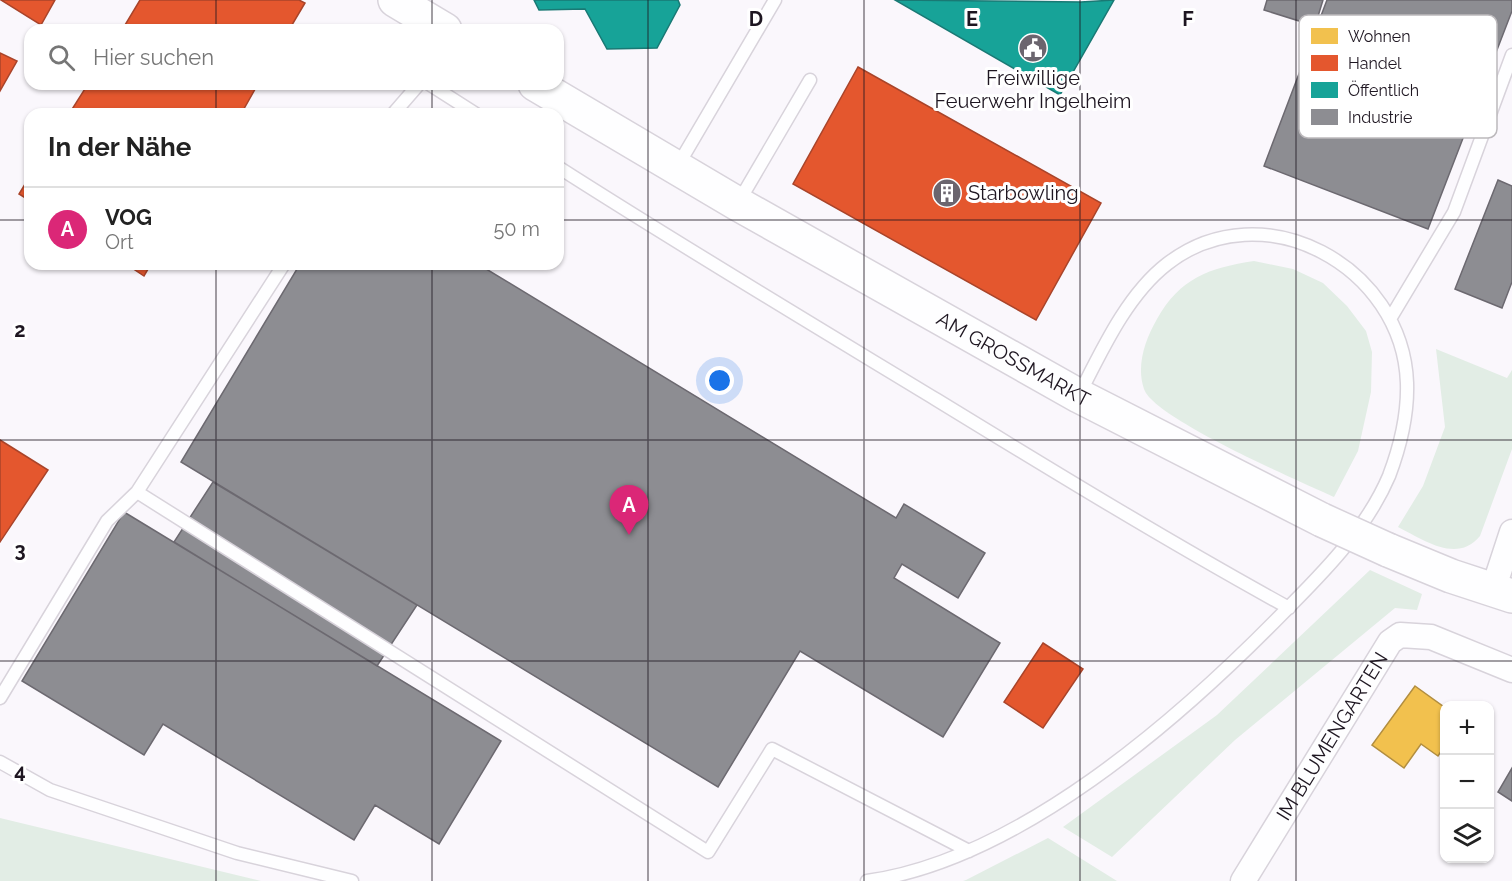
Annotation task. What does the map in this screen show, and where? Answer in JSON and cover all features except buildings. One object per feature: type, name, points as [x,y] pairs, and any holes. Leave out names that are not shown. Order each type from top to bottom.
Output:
[{"type":"main road","points":[[395,0],[432,24]]},
{"type":"main road","name":"AM GROSSMARKT","points":[[545,90],[738,204],[1079,396],[1322,520],[1388,550],[1502,593]]},
{"type":"street","points":[[1502,593],[1512,532]]},
{"type":"street","name":"IM BLUMENGARTEN","points":[[1244,881],[1390,642],[1400,635],[1431,637],[1512,670]]},
{"type":"lane","points":[[676,168],[775,0]]},
{"type":"lane","points":[[1497,96],[1512,55]]},
{"type":"lane","points":[[738,204],[810,80]]},
{"type":"lane","points":[[398,108],[414,90]]},
{"type":"lane","points":[[438,90],[467,108]]},
{"type":"lane","points":[[1390,319],[1454,212],[1481,138]]},
{"type":"lane","points":[[564,171],[664,235],[1189,552],[1289,608]]},
{"type":"lane","points":[[867,881],[903,876],[969,851],[1035,816],[1102,771],[1230,667],[1289,608],[1351,540],[1388,478],[1406,412],[1405,357],[1390,319],[1368,285],[1347,266],[1324,252],[1299,242],[1272,237],[1244,236],[1217,240],[1192,249],[1168,263],[1150,279],[1101,351],[1079,396]]},
{"type":"lane","points":[[0,698],[107,521],[137,492],[280,270]]},
{"type":"lane","points":[[137,492],[708,852],[772,748],[969,851]]},
{"type":"lane","points":[[0,762],[61,794],[237,853],[352,881]]},
{"type":"shaded area","points":[[1254,261],[1293,269],[1323,283],[1347,306],[1366,331],[1372,352],[1371,392],[1358,451],[1334,497],[1199,432],[1153,401],[1144,389],[1141,371],[1143,353],[1157,319],[1166,305],[1186,284],[1197,277],[1223,267]]},
{"type":"shaded area","points":[[1436,349],[1507,378],[1512,370],[1512,449],[1480,536],[1471,544],[1461,548],[1440,547],[1398,527],[1423,486],[1445,427]]},
{"type":"shaded area","points":[[1370,570],[1422,594],[1417,610],[1395,608],[1235,740],[1112,857],[1063,827],[1217,715]]},
{"type":"shaded area","points":[[0,818],[261,881],[0,881]]},
{"type":"shaded area","points":[[1048,838],[1117,881],[963,881],[966,880]]},
{"type":"place","name":"Freiwillige Feuerwehr Ingelheim","points":[[1033,48]]},
{"type":"place","name":"Starbowling","points":[[947,193]]},
{"type":"place","name":"VOG","points":[[629,535]]}]
